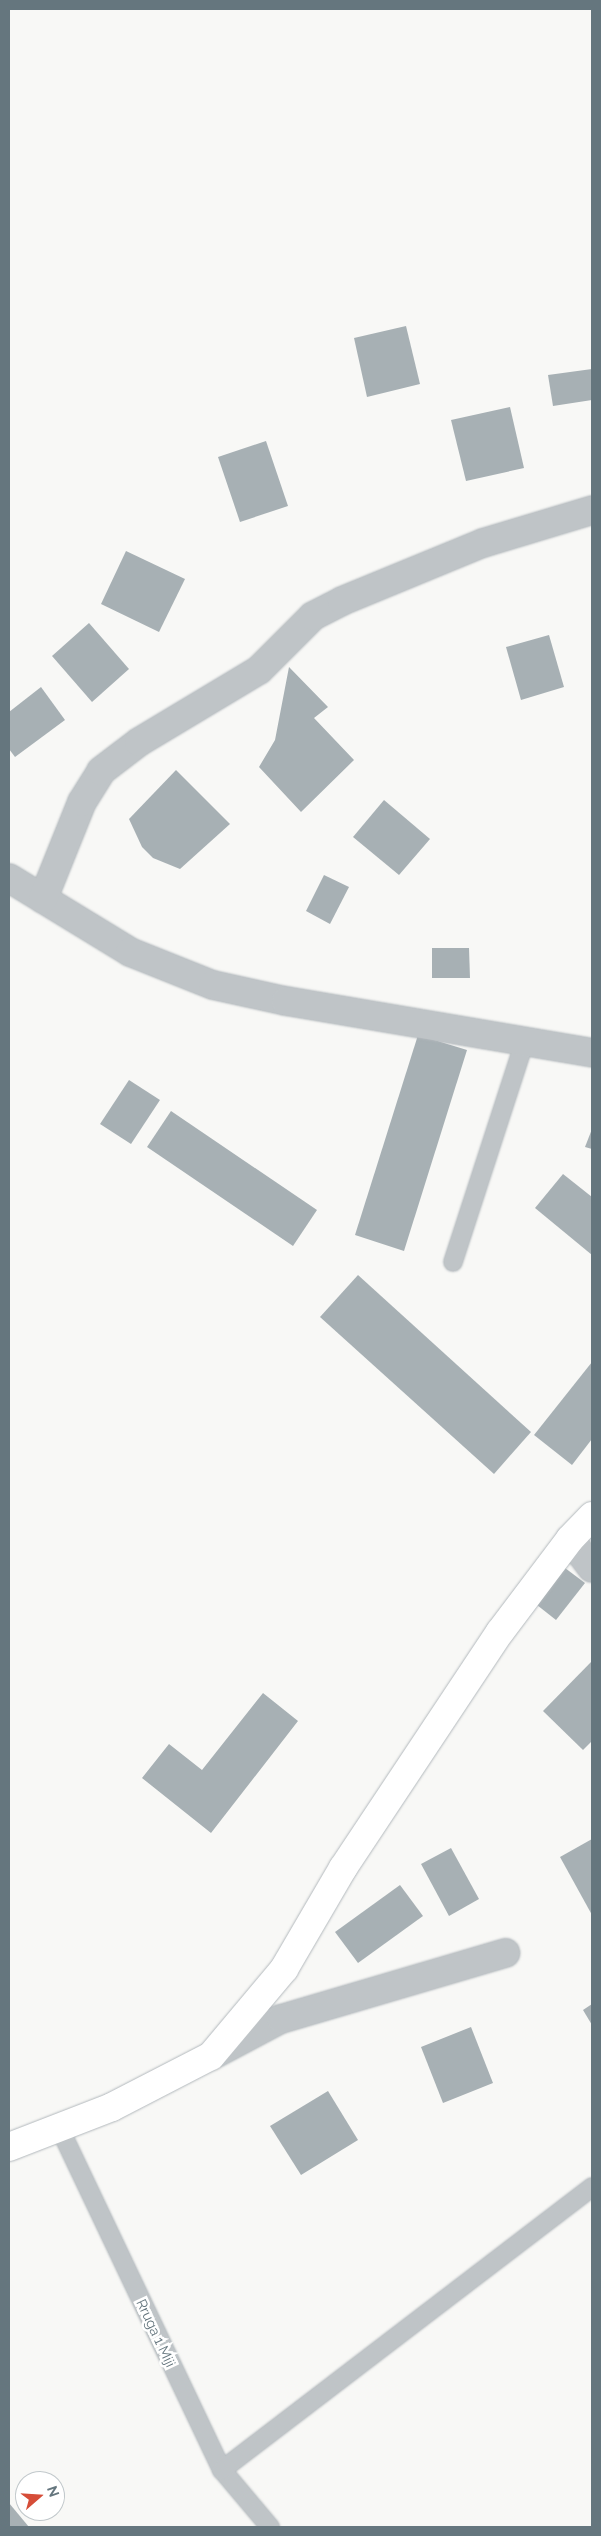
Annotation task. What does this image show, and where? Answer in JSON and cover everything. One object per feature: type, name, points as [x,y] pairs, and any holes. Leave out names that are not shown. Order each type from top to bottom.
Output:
[{"type":"street","points":[[44,899],[82,802],[101,771],[139,742],[259,670],[313,616],[342,601],[483,543],[592,510]]},
{"type":"street","points":[[9,878],[130,952],[213,985],[410,1023],[525,1040],[592,1053]]},
{"type":"street","points":[[210,2056],[284,1969],[343,1868],[484,1656],[570,1539],[592,1516]]},
{"type":"street","points":[[570,1539],[592,1568]]},
{"type":"street","points":[[9,2147],[112,2107],[281,2019],[505,1953]]},
{"type":"lane","points":[[453,1262],[525,1040]]},
{"type":"lane","name":"Rruga 1 Miji","points":[[59,2127],[222,2470],[270,2527]]},
{"type":"lane","points":[[222,2470],[592,2187]]},
{"type":"building","points":[[406,326],[420,384],[367,397],[354,338]]},
{"type":"building","points":[[592,369],[592,400],[553,406],[548,375]]},
{"type":"building","points":[[510,407],[524,468],[466,481],[451,420]]},
{"type":"building","points":[[266,441],[288,506],[240,522],[218,457]]},
{"type":"building","points":[[126,551],[185,579],[159,632],[101,604]]},
{"type":"building","points":[[89,623],[129,669],[92,702],[52,656]]},
{"type":"building","points":[[549,635],[564,687],[521,700],[506,647]]},
{"type":"building","points":[[289,667],[328,707],[314,718],[354,760],[301,812],[259,767],[275,740]]},
{"type":"building","points":[[41,687],[65,720],[15,757],[9,749],[9,712]]},
{"type":"building","points":[[176,770],[230,824],[180,869],[153,858],[142,847],[129,819]]},
{"type":"building","points":[[384,800],[430,839],[399,875],[353,837]]},
{"type":"building","points":[[324,875],[349,887],[330,924],[306,911]]},
{"type":"building","points":[[432,948],[469,948],[470,978],[432,978]]},
{"type":"building","points":[[418,1035],[467,1050],[404,1251],[355,1235]]},
{"type":"building","points":[[129,1080],[160,1100],[131,1144],[100,1124]]},
{"type":"building","points":[[171,1111],[317,1210],[293,1246],[147,1147]]},
{"type":"building","points":[[592,1129],[592,1149],[585,1147]]},
{"type":"building","points":[[563,1174],[592,1197],[592,1255],[535,1208]]},
{"type":"building","points":[[358,1275],[531,1432],[494,1474],[320,1317]]},
{"type":"building","points":[[592,1362],[592,1439],[572,1465],[534,1435]]},
{"type":"building","points":[[565,1568],[585,1583],[556,1620],[537,1605]]},
{"type":"building","points":[[592,1661],[592,1741],[583,1750],[543,1711]]},
{"type":"building","points":[[263,1693],[298,1721],[211,1833],[142,1778],[169,1744],[202,1770]]},
{"type":"building","points":[[592,1839],[592,1915],[560,1857]]},
{"type":"building","points":[[451,1848],[479,1899],[449,1916],[421,1864]]},
{"type":"building","points":[[400,1885],[423,1916],[358,1963],[335,1932]]},
{"type":"building","points":[[592,2004],[592,2025],[583,2010]]},
{"type":"building","points":[[471,2027],[493,2083],[443,2103],[421,2047]]},
{"type":"building","points":[[328,2091],[358,2140],[301,2175],[270,2126]]},
{"type":"building","points":[[9,2503],[15,2510],[15,2521],[24,2521],[29,2527],[9,2527]]}]
